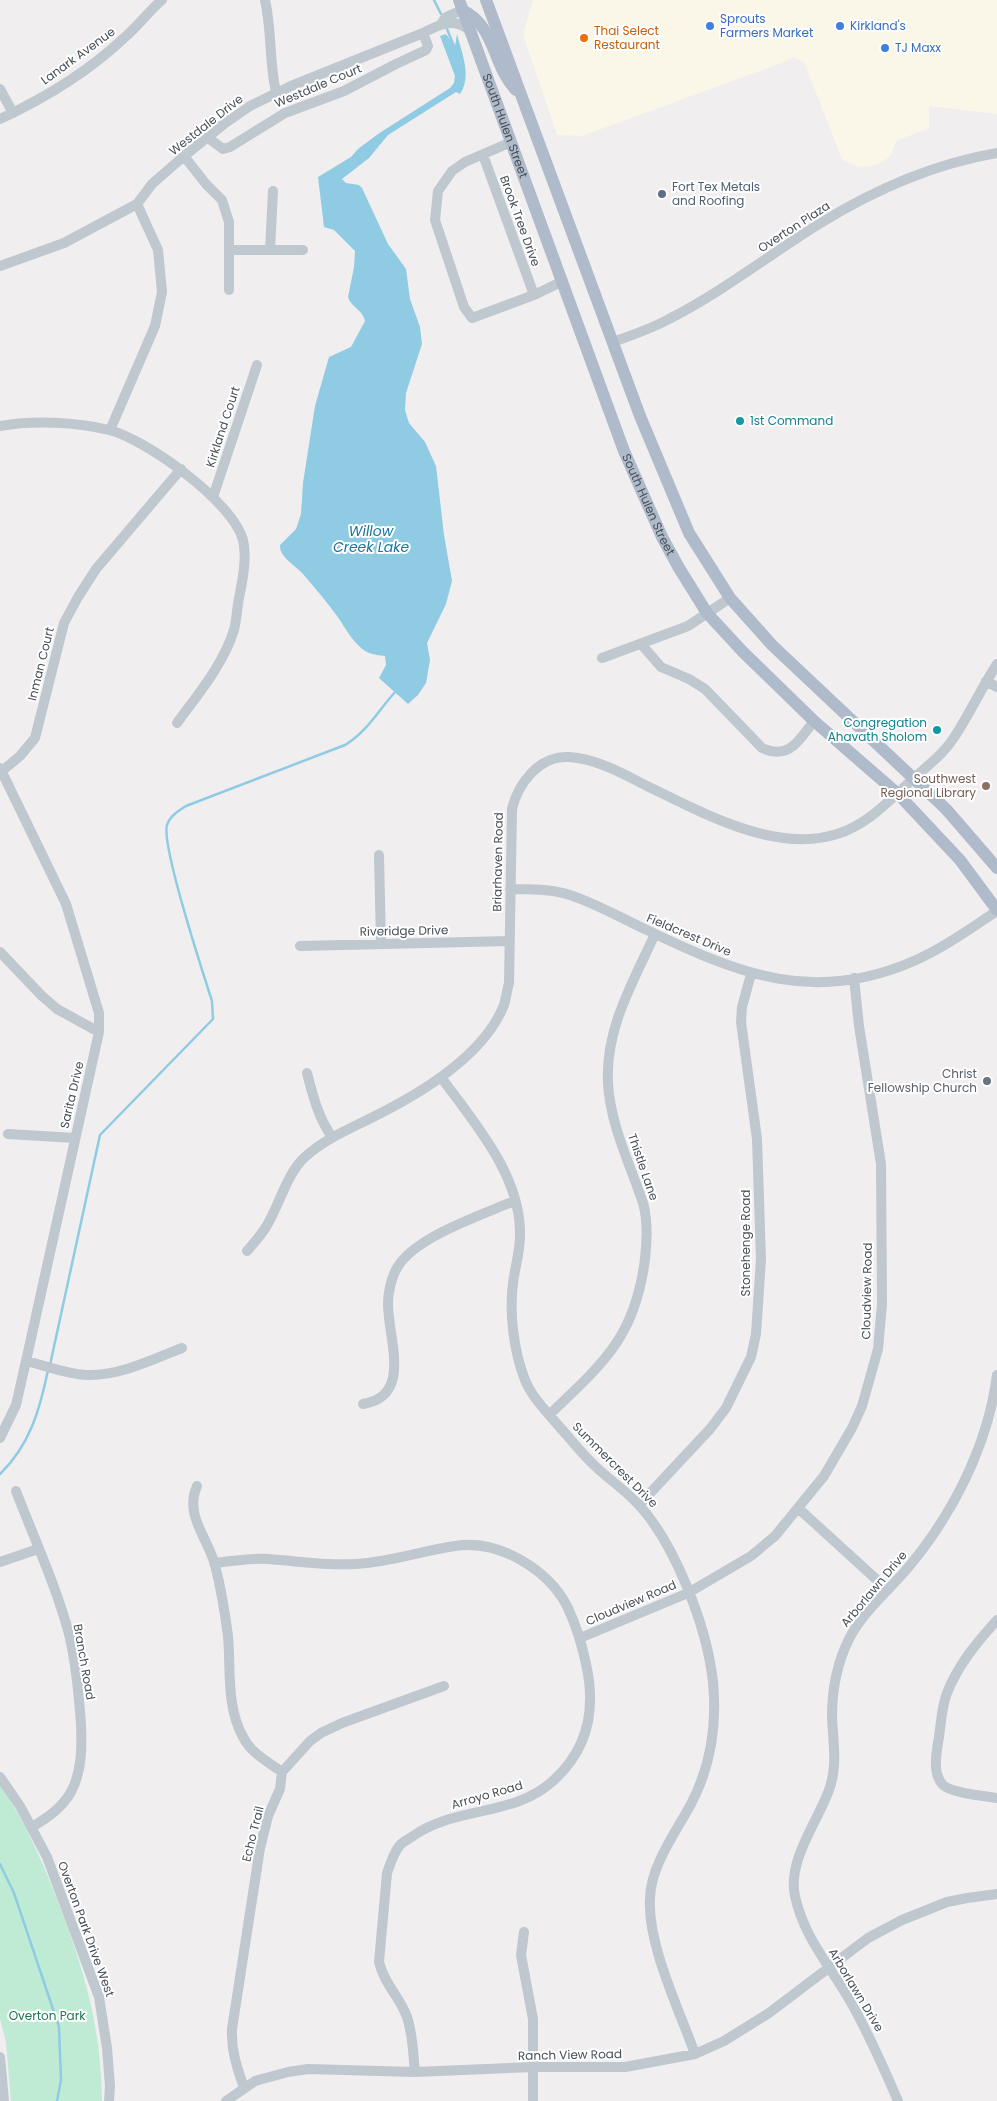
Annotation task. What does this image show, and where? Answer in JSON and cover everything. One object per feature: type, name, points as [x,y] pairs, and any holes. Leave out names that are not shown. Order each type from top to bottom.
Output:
[{"type":"main road","points":[[482,3],[467,17],[486,31],[506,79],[521,95]]},
{"type":"main road","name":"South Hulen Street","points":[[482,3],[521,95],[640,416],[689,533],[730,598],[772,645],[914,778],[962,826],[997,868]]},
{"type":"main road","name":"South Hulen Street","points":[[467,17],[563,281],[584,348],[624,451],[662,537],[679,568],[707,613],[743,652],[814,721],[898,794],[960,860],[997,910]]},
{"type":"street","points":[[265,0],[270,28],[273,77],[276,92]]},
{"type":"street","name":"Lanark Avenue","points":[[0,119],[46,95],[92,65],[125,38],[158,1]]},
{"type":"street","name":"Westdale Drive","points":[[0,266],[64,243],[137,204],[152,184],[207,137],[237,114],[276,92],[423,33],[441,24],[446,17],[467,17]]},
{"type":"street","points":[[441,24],[460,24],[467,17]]},
{"type":"street","name":"Westdale Court","points":[[207,137],[223,149],[230,147],[285,113],[344,91],[426,50],[428,46],[423,33]]},
{"type":"street","points":[[0,89],[13,113]]},
{"type":"street","points":[[511,142],[465,162],[452,170],[438,191],[435,208],[438,232],[464,307],[472,318],[563,281]]},
{"type":"street","name":"Overton Plaza","points":[[613,342],[662,323],[689,309],[818,224],[880,190],[924,172],[970,158],[997,153]]},
{"type":"street","name":"Brook Tree Drive","points":[[483,155],[534,294]]},
{"type":"street","points":[[184,156],[206,184],[222,200],[229,222],[229,290]]},
{"type":"street","points":[[270,250],[274,191]]},
{"type":"street","points":[[110,430],[155,326],[162,292],[158,250],[137,204]]},
{"type":"street","points":[[229,250],[302,250]]},
{"type":"street","name":"Kirkland Court","points":[[213,497],[257,365]]},
{"type":"street","points":[[0,426],[34,423],[68,424],[110,430],[136,442],[181,468],[213,497],[236,525],[243,540],[243,577],[234,629],[211,677],[177,723]]},
{"type":"street","name":"Inman Court","points":[[1,769],[20,756],[35,738],[64,623],[78,597],[96,569],[181,468]]},
{"type":"street","points":[[602,658],[688,626],[730,598]]},
{"type":"street","points":[[641,644],[661,668],[688,679],[705,689],[762,748],[774,753],[786,751],[796,743],[814,721]]},
{"type":"street","name":"Briarhaven Road","points":[[247,1251],[266,1227],[302,1159],[332,1137],[387,1110],[441,1077],[477,1046],[492,1027],[504,1004],[509,983],[512,809],[515,795],[530,774],[542,765],[556,759],[567,757],[589,760],[612,768],[701,812],[753,831],[784,839],[822,838],[853,828],[898,794],[937,758],[954,737],[997,664]]},
{"type":"street","points":[[986,681],[997,687]]},
{"type":"street","name":"Sarita Drive","points":[[0,1438],[16,1405],[99,1032],[99,1013],[66,904],[1,769]]},
{"type":"street","points":[[380,855],[381,944]]},
{"type":"street","name":"Fieldcrest Drive","points":[[510,889],[536,889],[569,895],[700,955],[751,974],[786,981],[805,982],[854,978],[884,971],[916,960],[946,944],[997,910]]},
{"type":"street","name":"Thistle Lane","points":[[549,1415],[595,1370],[613,1349],[633,1313],[642,1280],[647,1225],[644,1205],[614,1121],[608,1084],[609,1048],[620,1009],[656,934]]},
{"type":"street","name":"Riveridge Drive","points":[[300,946],[509,941]]},
{"type":"street","points":[[0,952],[57,1009],[99,1032]]},
{"type":"street","name":"Stonehenge Road","points":[[639,1505],[710,1430],[726,1408],[751,1357],[761,1259],[757,1139],[741,1022],[742,1007],[751,974]]},
{"type":"street","name":"Cloudview Road","points":[[580,1638],[688,1593],[752,1556],[775,1536],[824,1476],[852,1428],[871,1381],[878,1348],[882,1304],[881,1164],[859,1026],[854,978]]},
{"type":"street","points":[[307,1073],[318,1110],[332,1137]]},
{"type":"street","name":"Summercrest Drive","points":[[441,1077],[493,1151],[503,1170],[514,1201],[520,1236],[512,1284],[512,1311],[515,1340],[525,1379],[542,1408],[593,1464],[639,1505],[655,1523],[688,1593],[704,1636],[710,1660],[714,1727],[712,1746],[694,1800],[662,1857],[652,1880],[650,1898],[652,1928],[663,1966],[695,2054]]},
{"type":"street","points":[[8,1134],[75,1138]]},
{"type":"street","points":[[363,1404],[381,1399],[392,1383],[395,1371],[388,1302],[390,1287],[397,1268],[409,1253],[425,1241],[514,1201]]},
{"type":"street","points":[[26,1361],[90,1375],[112,1373],[182,1348]]},
{"type":"street","name":"Arborlawn Drive","points":[[898,2101],[865,2027],[848,1996],[828,1969],[802,1922],[794,1894],[794,1877],[801,1853],[831,1782],[836,1753],[832,1719],[833,1692],[841,1658],[849,1637],[934,1534],[965,1479],[991,1408],[997,1375]]},
{"type":"street","points":[[197,1486],[193,1495],[194,1514],[214,1563],[228,1635],[232,1708],[242,1737],[253,1752],[282,1772],[310,1741],[321,1733],[342,1723],[444,1686]]},
{"type":"street","name":"Branch Road","points":[[16,1491],[70,1642],[80,1700],[81,1754],[76,1780],[71,1792],[62,1805],[32,1827]]},
{"type":"street","points":[[798,1508],[888,1590]]},
{"type":"street","name":"Arroyo Road","points":[[214,1563],[243,1559],[268,1559],[338,1565],[368,1564],[397,1560],[456,1546],[492,1547],[508,1552],[528,1564],[552,1586],[566,1605],[580,1638],[590,1682],[592,1703],[588,1728],[568,1765],[554,1781],[525,1799],[492,1809],[454,1817],[425,1828],[400,1845],[391,1861],[387,1873],[379,1962],[382,1974],[407,2016],[412,2040],[414,2072]]},
{"type":"street","points":[[0,1562],[38,1549]]},
{"type":"street","points":[[997,1620],[965,1659],[947,1694],[936,1754],[936,1765],[937,1776],[942,1785],[953,1790],[997,1798]]},
{"type":"street","name":"Echo Trail","points":[[244,2088],[233,2058],[231,2044],[232,2028],[260,1848],[268,1816],[280,1790],[282,1772]]},
{"type":"street","name":"Overton Park Drive West","points":[[0,1777],[20,1806],[47,1857],[99,1997],[107,2048],[110,2086],[109,2101]]},
{"type":"street","name":"Ranch View Road","points":[[226,2101],[255,2081],[273,2075],[308,2069],[414,2072],[532,2067],[625,2067],[695,2054],[724,2041],[770,2012],[868,1938],[918,1913],[966,1898],[997,1894]]},
{"type":"street","points":[[524,1932],[521,1955],[533,2019],[533,2101]]},
{"type":"street","points":[[0,2057],[4,2101]]},
{"type":"shaded area","points":[[533,0],[997,0],[997,114],[929,106],[929,128],[896,141],[890,157],[877,165],[857,167],[842,159],[804,62],[793,57],[779,64],[582,136],[557,135],[523,35]]},
{"type":"green space","name":"Overton Park","points":[[0,1784],[19,1815],[43,1864],[79,1962],[96,2029],[102,2101],[11,2101],[6,2042],[0,2019]]},
{"type":"water","name":"Willow Creek Lake","points":[[446,34],[455,46],[457,34],[465,65],[464,87],[460,94],[456,92],[388,135],[369,158],[342,179],[346,183],[359,185],[362,188],[388,244],[406,269],[410,299],[420,327],[422,344],[406,393],[405,410],[409,423],[425,442],[436,466],[444,535],[452,581],[446,604],[427,643],[430,660],[426,683],[418,695],[408,704],[379,678],[386,665],[385,656],[369,653],[356,644],[321,595],[285,557],[280,549],[280,545],[296,529],[301,514],[303,483],[315,406],[329,357],[351,347],[365,321],[362,314],[348,297],[355,251],[334,230],[324,227],[318,177],[351,157],[358,149],[378,134],[450,88],[454,83],[455,76],[440,36]]},
{"type":"waterway","points":[[434,0],[441,14]]},
{"type":"waterway","points":[[447,29],[454,46]]},
{"type":"waterway","points":[[50,1365],[100,1135],[213,1019],[212,1001],[170,857],[167,837],[168,822],[186,806],[345,745],[367,726],[397,690]]},
{"type":"waterway","points":[[0,1474],[19,1451],[26,1439],[37,1412],[48,1370]]},
{"type":"waterway","points":[[0,1864],[14,1893],[59,2027],[61,2080],[57,2101]]},
{"type":"place","name":"Sprouts Farmers Market","points":[[710,26]]},
{"type":"place","name":"Kirkland's","points":[[840,26]]},
{"type":"place","name":"Thai Select Restaurant","points":[[584,38]]},
{"type":"place","name":"TJ Maxx","points":[[885,48]]},
{"type":"place","name":"Fort Tex Metals and Roofing","points":[[662,194]]},
{"type":"place","name":"1st Command","points":[[740,421]]},
{"type":"place","name":"Congregation Ahavath Sholom","points":[[937,730]]},
{"type":"place","name":"Southwest Regional Library","points":[[986,786]]},
{"type":"place","name":"Christ Fellowship Church","points":[[987,1081]]}]
